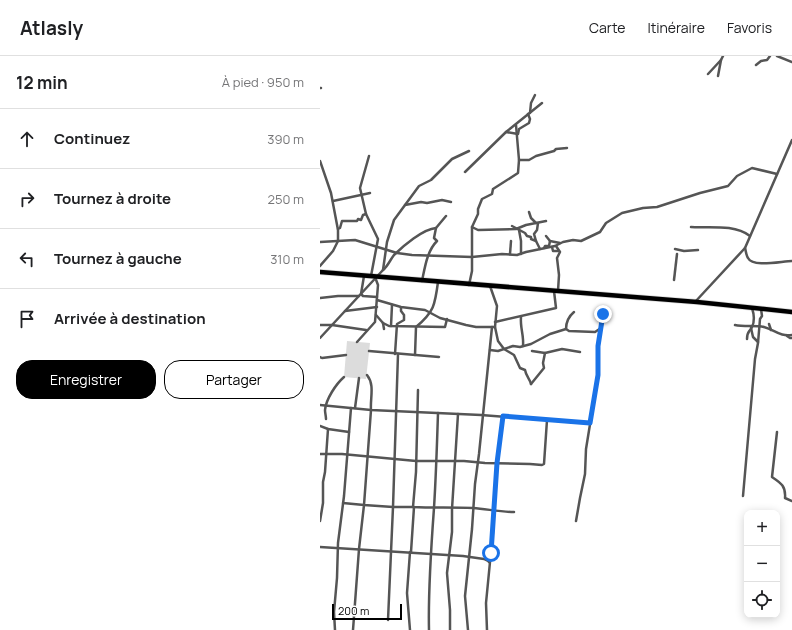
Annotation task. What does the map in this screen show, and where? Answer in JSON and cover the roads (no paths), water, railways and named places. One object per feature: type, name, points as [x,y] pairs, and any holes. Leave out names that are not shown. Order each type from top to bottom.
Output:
[{"type":"highway","points":[[320,272],[694,302],[792,312]]},
{"type":"street","points":[[718,76],[723,56]]},
{"type":"street","points":[[756,65],[761,61],[768,60],[770,56]]},
{"type":"street","points":[[777,56],[792,62]]},
{"type":"street","points":[[708,74],[722,60]]},
{"type":"street","points":[[518,134],[519,129],[529,123],[531,103],[535,95]]},
{"type":"street","points":[[465,172],[506,132],[542,103]]},
{"type":"street","points":[[469,285],[472,271],[472,227],[478,214],[478,208],[482,199],[492,194],[493,189],[518,173],[518,134],[516,132],[516,124]]},
{"type":"street","points":[[506,132],[518,134]]},
{"type":"street","points":[[694,302],[745,248],[792,140]]},
{"type":"street","points":[[519,160],[529,160],[556,149],[567,148]]},
{"type":"street","points":[[383,270],[386,249],[394,220],[404,205],[419,186],[431,180],[456,156],[469,151]]},
{"type":"street","points":[[357,342],[366,330],[375,322],[378,284],[373,277],[378,239],[366,214],[360,188],[369,156]]},
{"type":"street","points":[[320,161],[333,201],[338,229],[338,240],[329,257],[320,266]]},
{"type":"street","points":[[320,242],[355,240],[397,253],[472,256],[517,255],[573,240],[582,241],[600,232],[606,223],[622,213],[643,208],[657,207],[700,193],[728,186],[737,176],[752,168],[777,174]]},
{"type":"street","points":[[333,201],[370,193]]},
{"type":"street","points":[[404,205],[442,200],[451,202]]},
{"type":"street","points":[[529,212],[531,218],[538,224],[537,230],[534,234],[540,249]]},
{"type":"street","points":[[338,229],[340,228],[342,221],[357,222],[358,219],[361,220],[362,215],[366,214]]},
{"type":"street","points":[[422,281],[428,255],[437,241],[434,238],[436,228],[446,216]]},
{"type":"street","points":[[472,227],[478,230],[518,228],[546,221]]},
{"type":"street","points":[[512,226],[518,228],[527,236],[536,241]]},
{"type":"street","points":[[691,227],[731,228],[744,232],[750,236]]},
{"type":"street","points":[[320,338],[360,295],[373,277],[388,265],[393,256],[423,232],[436,228]]},
{"type":"street","points":[[518,228],[521,240],[521,254]]},
{"type":"street","points":[[521,240],[527,236]]},
{"type":"street","points":[[546,236],[550,241],[560,244]]},
{"type":"street","points":[[510,254],[511,241]]},
{"type":"street","points":[[544,248],[545,246],[548,246],[550,241]]},
{"type":"street","points":[[554,246],[553,251],[560,251]]},
{"type":"street","points":[[554,246],[560,251]]},
{"type":"street","points":[[745,248],[751,262],[762,264],[792,261]]},
{"type":"street","points":[[675,249],[684,251],[698,250]]},
{"type":"street","points":[[495,322],[556,308],[556,291],[559,275],[557,258],[560,251]]},
{"type":"street","points":[[674,280],[677,254]]},
{"type":"street","points":[[360,295],[364,275]]},
{"type":"street","points":[[415,355],[416,327],[432,312],[438,282]]},
{"type":"street","points":[[468,630],[465,596],[490,350],[497,306],[490,286]]},
{"type":"street","points":[[320,298],[360,295],[377,299],[392,305],[432,312],[440,318],[476,327],[493,327]]},
{"type":"street","points":[[391,326],[392,305]]},
{"type":"street","points":[[345,311],[376,306]]},
{"type":"street","points":[[388,620],[397,411],[397,326],[399,322],[404,320],[401,307]]},
{"type":"street","points":[[747,339],[747,332],[751,328],[754,314],[752,308]]},
{"type":"street","points":[[743,496],[755,360],[760,319],[762,316],[761,309]]},
{"type":"street","points":[[576,521],[578,504],[585,474],[586,449],[598,375],[598,346],[605,311]]},
{"type":"street","points":[[566,329],[566,324],[569,317],[574,312]]},
{"type":"street","points":[[376,314],[382,322],[384,329]]},
{"type":"street","points":[[521,317],[521,329],[524,338],[523,346]]},
{"type":"street","points":[[382,322],[391,326],[445,327],[447,319]]},
{"type":"street","points":[[320,324],[366,330]]},
{"type":"street","points":[[770,324],[771,330]]},
{"type":"street","points":[[735,325],[751,328],[762,327],[781,335],[792,336]]},
{"type":"street","points":[[493,327],[498,340],[504,349],[514,355],[520,368],[525,370],[526,374],[530,378],[531,384],[544,368],[544,353]]},
{"type":"street","points":[[490,350],[498,351],[513,346],[531,344],[550,334],[566,329],[569,331],[595,332],[601,328]]},
{"type":"street","points":[[751,328],[754,335],[753,337],[758,342]]},
{"type":"street","points":[[532,351],[544,353],[562,349],[580,352]]},
{"type":"street","points":[[368,351],[439,357]]},
{"type":"street","points":[[320,357],[346,355]]},
{"type":"street","points":[[353,630],[371,410],[371,382],[366,375]]},
{"type":"street","points":[[326,419],[326,406],[335,386],[344,377]]},
{"type":"street","points":[[335,630],[334,612],[338,578],[338,548],[349,432],[359,378]]},
{"type":"street","points":[[410,630],[407,593],[414,507],[418,390]]},
{"type":"street","points":[[320,405],[371,410],[503,416],[590,423]]},
{"type":"street","points":[[429,630],[428,598],[438,413]]},
{"type":"street","points":[[450,630],[450,610],[447,582],[452,532],[452,508],[458,414]]},
{"type":"street","points":[[487,630],[486,603],[489,562],[492,548],[497,463],[503,416]]},
{"type":"street","points":[[320,454],[379,457],[416,461],[435,460],[456,462],[544,464],[547,420]]},
{"type":"street","points":[[320,426],[328,430],[349,432]]},
{"type":"street","points":[[320,521],[323,503],[323,482],[328,430]]},
{"type":"street","points":[[777,432],[772,477],[782,483],[785,488],[785,498],[792,501]]},
{"type":"street","points":[[343,503],[393,507],[473,508],[514,512]]},
{"type":"street","points":[[320,546],[469,557],[489,562]]}]
